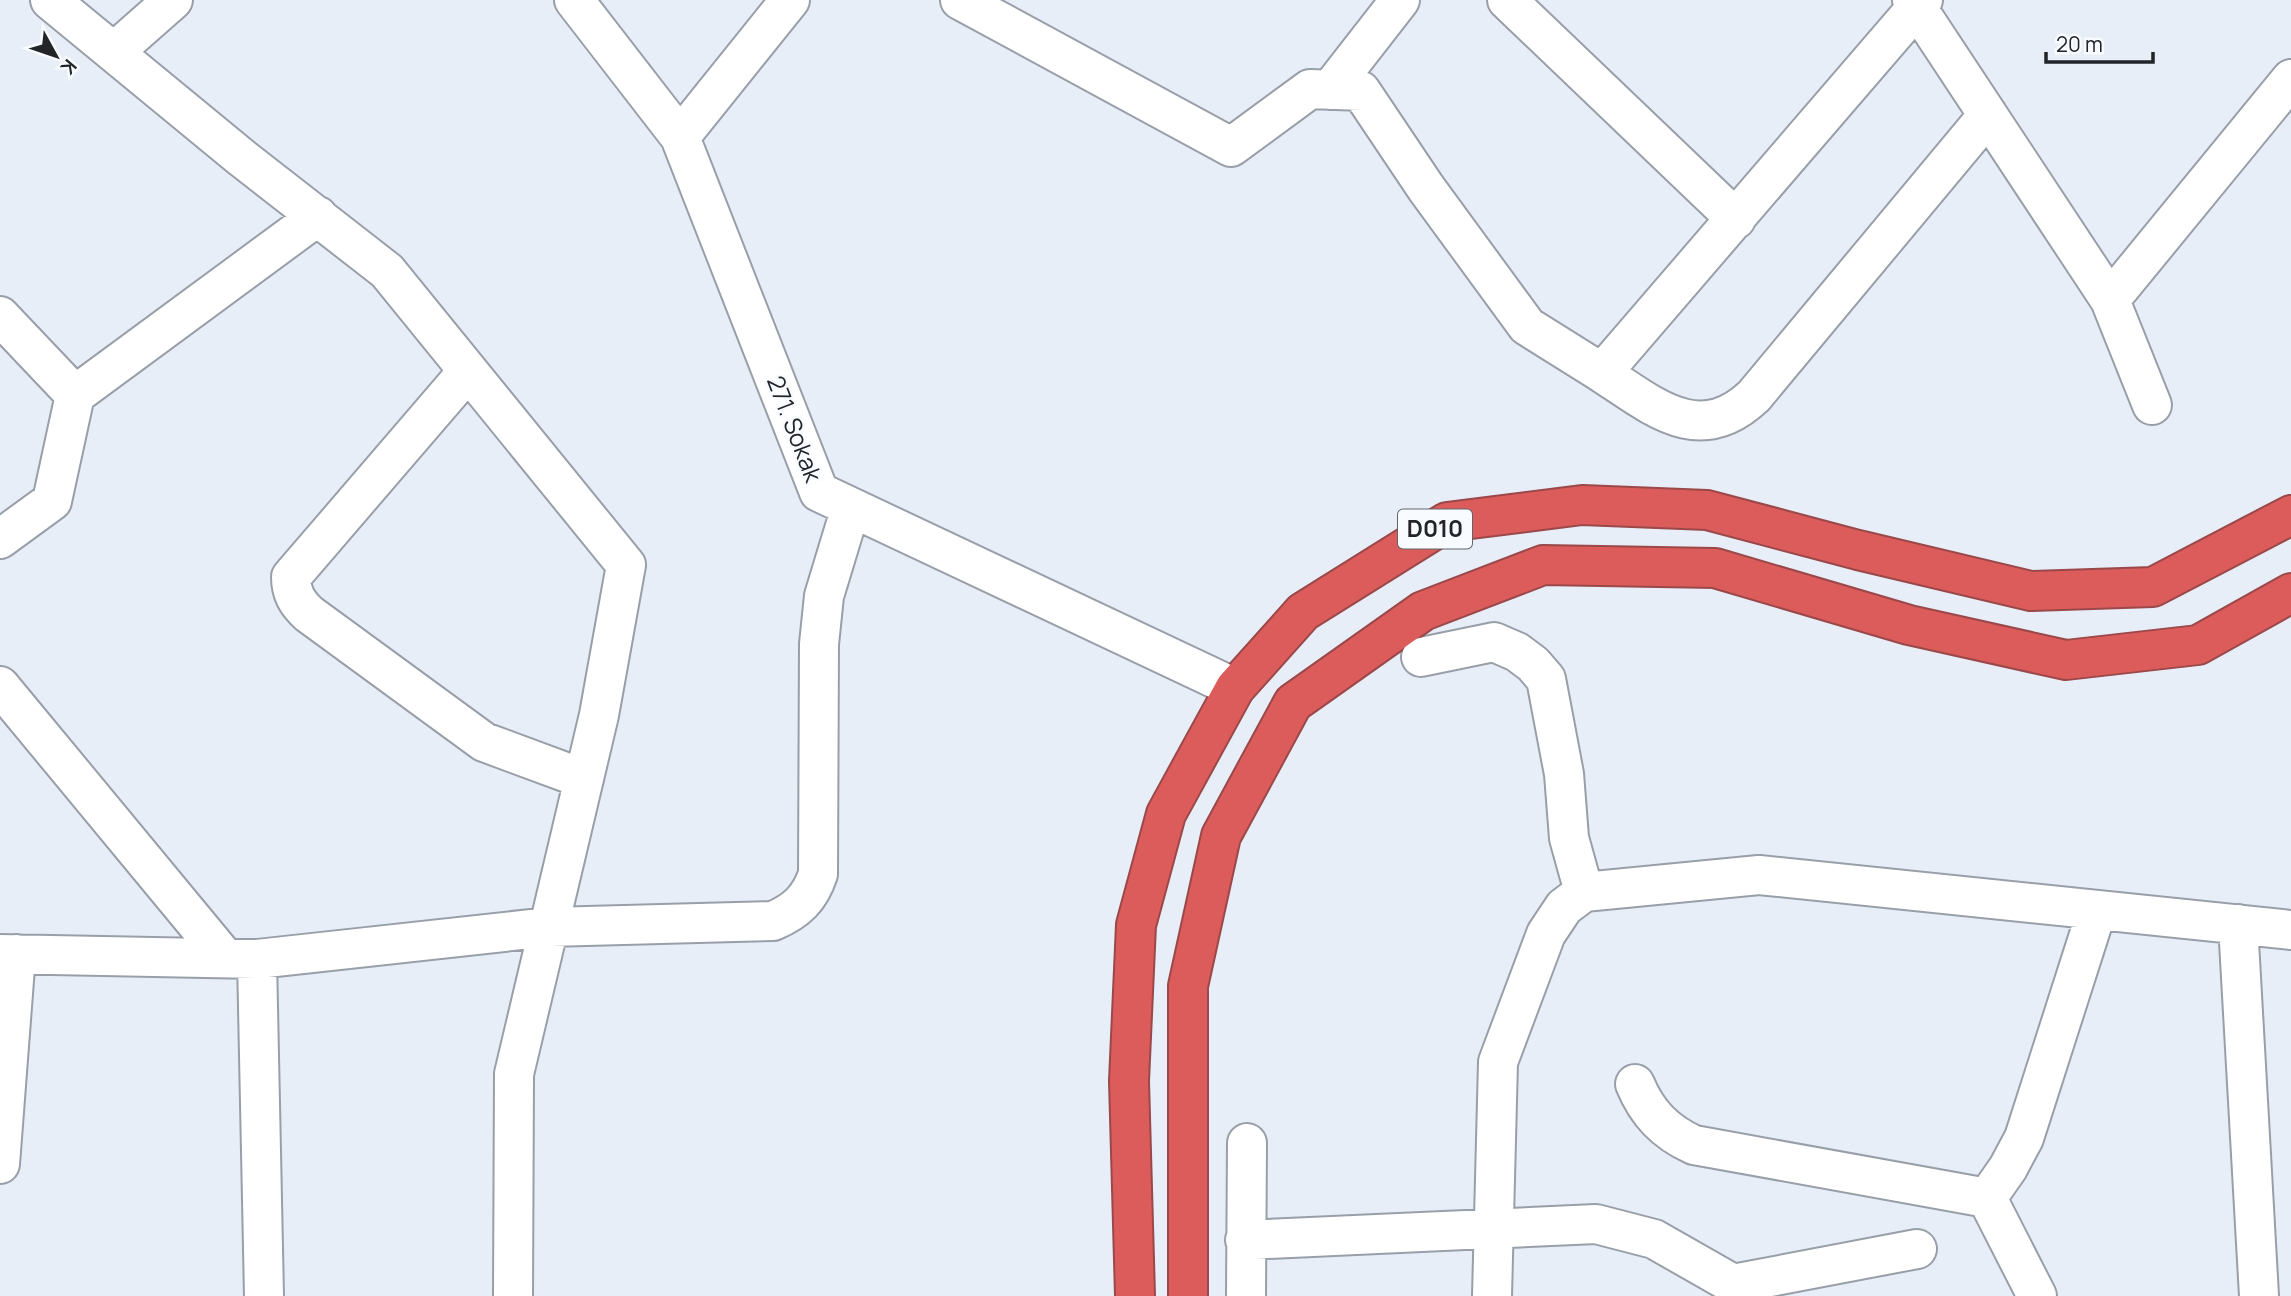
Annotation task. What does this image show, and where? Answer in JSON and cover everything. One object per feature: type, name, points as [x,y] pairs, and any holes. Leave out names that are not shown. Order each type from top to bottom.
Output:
[{"type":"highway","name":"D010","points":[[1135,1296],[1129,1081],[1136,925],[1166,814],[1236,688],[1303,612],[1447,522],[1582,505],[1707,510],[1858,550],[2031,591],[2153,587],[2291,515]]},
{"type":"highway","points":[[1188,1296],[1188,986],[1221,836],[1293,703],[1423,611],[1543,565],[1715,568],[1909,625],[2066,660],[2198,645],[2291,593]]},
{"type":"street","points":[[50,0],[387,271],[626,565],[599,715],[514,1074],[513,1296]]},
{"type":"street","points":[[114,52],[173,0]]},
{"type":"street","name":"271. Sokak","points":[[574,0],[680,137],[819,492],[1236,688]]},
{"type":"street","points":[[680,137],[790,0]]},
{"type":"street","points":[[960,0],[1231,147],[1310,89],[1361,91],[1426,188],[1527,326],[1662,412],[1702,421],[1716,419],[1744,406],[1754,396],[1988,115]]},
{"type":"street","points":[[1331,90],[1400,0]]},
{"type":"street","points":[[1507,0],[1736,219]]},
{"type":"street","points":[[1602,373],[1736,219],[1918,2],[1988,115],[2110,300],[2152,405]]},
{"type":"street","points":[[2110,300],[2291,79]]},
{"type":"street","points":[[0,539],[52,501],[75,395],[318,216]]},
{"type":"street","points":[[0,316],[75,395]]},
{"type":"street","points":[[468,371],[291,577],[293,593],[299,605],[309,614],[484,742],[584,779]]},
{"type":"street","points":[[0,1164],[8,954],[241,959],[549,928],[773,921],[789,915],[807,897],[818,874],[819,644],[824,596],[851,508]]},
{"type":"street","points":[[1421,657],[1494,642],[1517,652],[1533,664],[1546,679],[1564,774],[1569,838],[1584,892]]},
{"type":"street","points":[[0,686],[241,959],[264,1296]]},
{"type":"street","points":[[1492,1296],[1498,1062],[1546,934],[1564,907],[1584,892],[1759,875],[2291,930]]},
{"type":"street","points":[[1987,1198],[2008,1168],[2024,1138],[2097,910]]},
{"type":"street","points":[[2238,925],[2259,1296]]},
{"type":"street","points":[[1635,1084],[1642,1102],[1653,1117],[1674,1135],[1694,1145],[1987,1198]]},
{"type":"street","points":[[1246,1296],[1247,1143]]},
{"type":"street","points":[[1987,1198],[2037,1296]]},
{"type":"street","points":[[1245,1240],[1596,1224],[1654,1239],[1733,1290],[1917,1250]]}]
